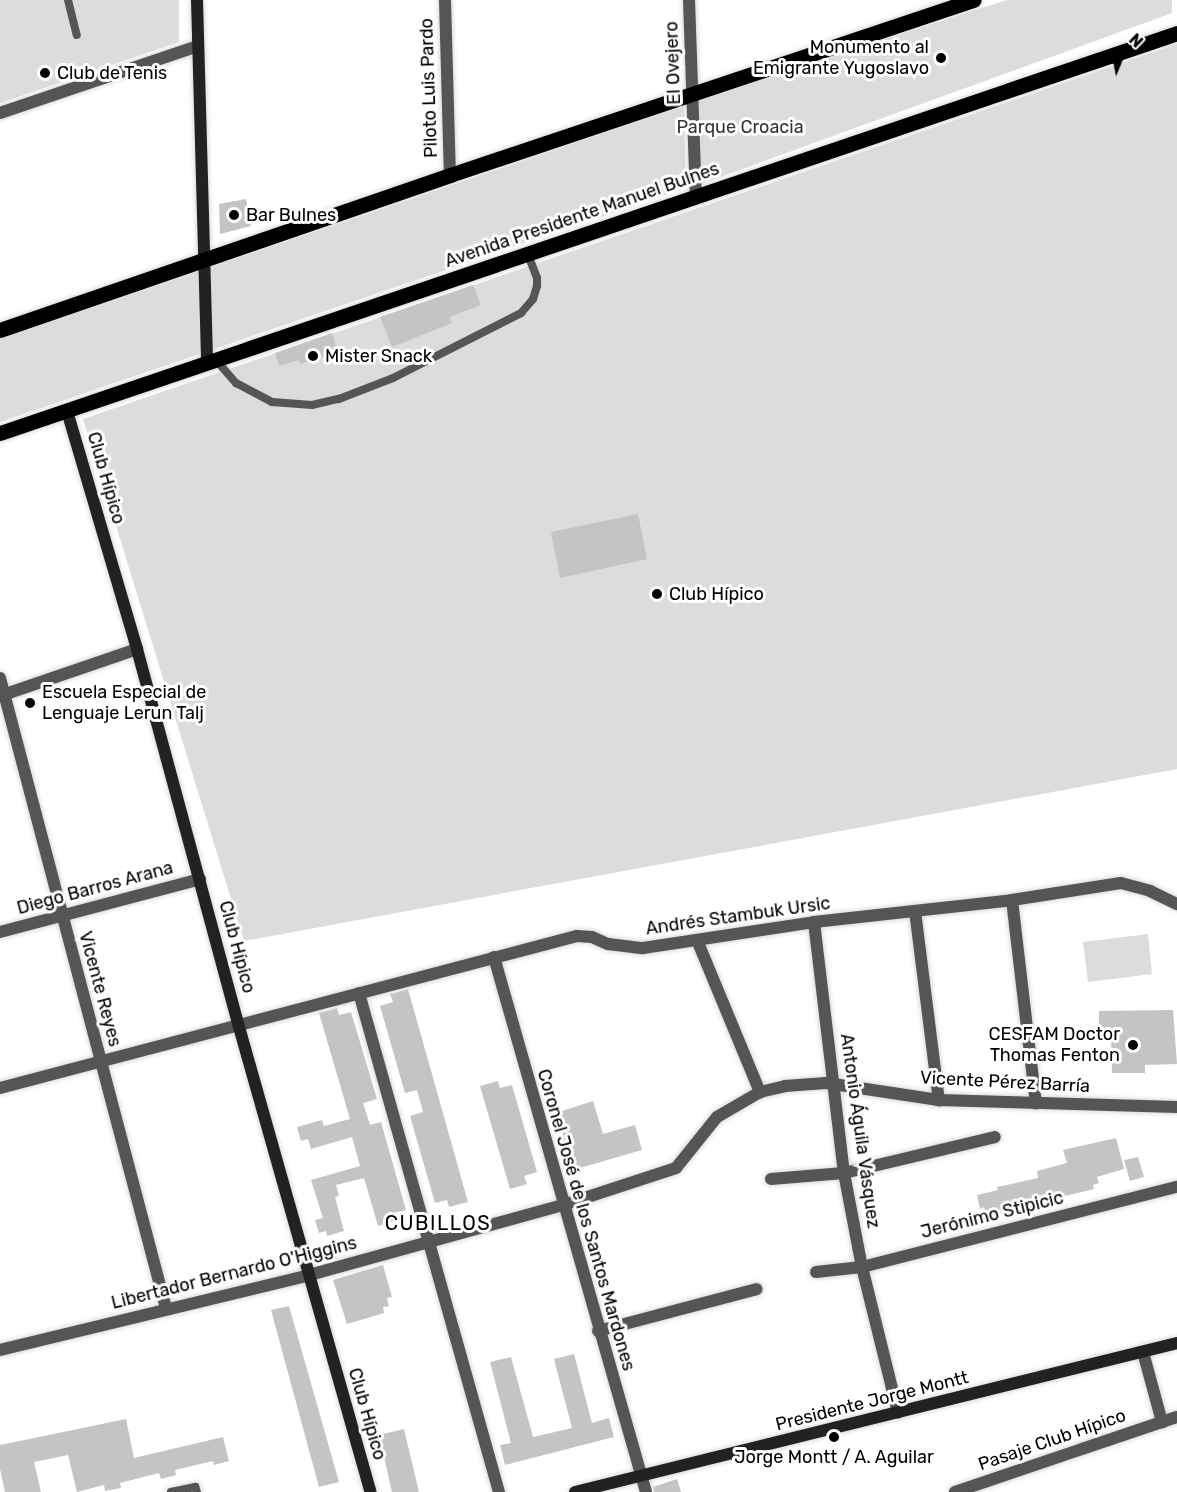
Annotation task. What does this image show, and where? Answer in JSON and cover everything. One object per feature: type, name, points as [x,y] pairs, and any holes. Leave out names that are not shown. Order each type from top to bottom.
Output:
[{"type":"main road","points":[[0,330],[450,175],[692,95],[940,5],[974,0]]},
{"type":"main road","name":"Avenida Presidente Manuel Bulnes","points":[[0,433],[1177,33]]},
{"type":"street","points":[[197,0],[204,260],[211,361]]},
{"type":"street","name":"Piloto Luis Pardo","points":[[445,0],[450,175]]},
{"type":"street","name":"El Ovejero","points":[[689,0],[696,197]]},
{"type":"street","points":[[0,113],[198,46]]},
{"type":"street","name":"Club Hípico","points":[[67,411],[137,649],[239,1027],[371,1492]]},
{"type":"street","points":[[2,695],[137,649]]},
{"type":"street","name":"Vicente Reyes","points":[[0,678],[2,695],[166,1308]]},
{"type":"street","name":"Diego Barros Arana","points":[[0,932],[200,879]]},
{"type":"street","name":"Andrés Stambuk Ursic","points":[[0,1088],[239,1027],[577,936],[592,937],[608,944],[643,948],[814,922],[1012,900],[1121,884],[1150,891],[1177,904]]},
{"type":"street","points":[[1012,900],[1036,1104]]},
{"type":"street","points":[[915,911],[939,1100]]},
{"type":"street","name":"Antonio Águila Vásquez","points":[[814,922],[836,1085],[844,1173],[862,1267],[898,1413]]},
{"type":"street","points":[[697,940],[760,1092]]},
{"type":"street","name":"Coronel José de los Santos Mardones","points":[[494,957],[645,1492]]},
{"type":"street","points":[[359,993],[499,1492]]},
{"type":"street","name":"Vicente Pérez Barría","points":[[760,1092],[812,1083],[939,1100],[1177,1107]]},
{"type":"street","name":"Libertador Bernardo O'Higgins","points":[[0,1350],[309,1275],[563,1205],[676,1168],[717,1117],[760,1092]]},
{"type":"street","points":[[771,1179],[844,1173],[996,1137]]},
{"type":"street","name":"Jerónimo Stipicic","points":[[816,1272],[862,1267],[1177,1187]]},
{"type":"street","points":[[598,1331],[757,1289]]},
{"type":"street","name":"Presidente Jorge Montt","points":[[575,1492],[1177,1343]]},
{"type":"street","points":[[1143,1352],[1162,1422]]},
{"type":"street","name":"Pasaje Club Hípico","points":[[955,1492],[1177,1417]]},
{"type":"lane","points":[[68,0],[77,35]]},
{"type":"lane","points":[[211,361],[236,383],[272,402],[312,405],[339,399],[393,378],[521,313],[533,299],[537,285],[537,278],[528,254]]},
{"type":"lane","points":[[171,1492],[195,1487],[197,1492]]},
{"type":"green space","name":"Club de Tenis","points":[[0,0],[179,0],[179,42],[0,103]]},
{"type":"green space","name":"Parque Croacia","points":[[1007,0],[1172,0],[1172,13],[701,184],[698,99]]},
{"type":"green space","name":"Club Hípico","points":[[1177,44],[1177,769],[244,941],[83,419]]},
{"type":"green space","points":[[684,106],[686,188],[0,422],[0,339]]},
{"type":"green space","points":[[1148,934],[1152,974],[1088,982],[1083,942]]},
{"type":"building","name":"Bar Bulnes","points":[[246,199],[251,226],[220,234],[219,204]]},
{"type":"building","points":[[473,285],[481,305],[450,317],[452,323],[392,347],[380,317]]},
{"type":"building","points":[[332,333],[338,352],[300,364],[299,360],[279,366],[275,353]]},
{"type":"building","points":[[638,514],[647,559],[560,578],[551,532]]},
{"type":"building","points":[[408,989],[468,1202],[449,1207],[447,1200],[435,1203],[410,1116],[423,1112],[417,1090],[405,1093],[380,1006],[393,1002],[390,994]]},
{"type":"building","points":[[337,1008],[339,1015],[351,1012],[377,1099],[363,1103],[370,1125],[381,1122],[406,1210],[393,1213],[395,1221],[378,1226],[364,1178],[336,1185],[339,1196],[335,1197],[344,1231],[327,1236],[326,1231],[319,1233],[315,1220],[323,1218],[311,1180],[360,1166],[352,1137],[311,1149],[308,1139],[301,1141],[297,1127],[322,1120],[324,1126],[350,1119],[319,1013]]},
{"type":"building","points":[[1173,1010],[1177,1064],[1145,1065],[1145,1073],[1112,1073],[1111,1029],[1099,1030],[1099,1011]]},
{"type":"building","points":[[498,1081],[500,1088],[512,1085],[537,1172],[524,1176],[527,1184],[510,1189],[480,1086]]},
{"type":"building","points":[[593,1101],[603,1134],[635,1125],[642,1150],[573,1170],[556,1113]]},
{"type":"building","points":[[1116,1138],[1124,1169],[1097,1177],[1099,1183],[1093,1185],[1094,1189],[986,1215],[984,1207],[980,1209],[977,1195],[998,1190],[997,1187],[1038,1178],[1037,1171],[1067,1163],[1063,1150]]},
{"type":"building","points":[[1138,1157],[1144,1177],[1130,1181],[1124,1160]]},
{"type":"building","points":[[383,1265],[392,1297],[387,1298],[389,1306],[383,1307],[384,1313],[347,1324],[333,1280]]},
{"type":"building","points":[[289,1306],[339,1482],[319,1487],[271,1310]]},
{"type":"building","points":[[574,1354],[592,1423],[609,1418],[614,1437],[505,1465],[500,1445],[511,1443],[490,1362],[511,1357],[533,1437],[572,1428],[554,1359]]},
{"type":"building","points":[[126,1419],[134,1458],[223,1437],[229,1461],[214,1465],[213,1461],[175,1470],[176,1475],[161,1479],[159,1473],[120,1483],[121,1488],[105,1491],[104,1485],[77,1492],[68,1455],[34,1462],[41,1492],[5,1492],[0,1469],[0,1445]]},
{"type":"building","points":[[404,1429],[419,1492],[392,1492],[379,1435]]},
{"type":"building","points":[[677,1479],[681,1492],[654,1492],[653,1487]]},
{"type":"place","name":"Monumento al Emigrante Yugoslavo","points":[[941,58]]},
{"type":"place","name":"Club de Tenis","points":[[45,73]]},
{"type":"place","name":"Bar Bulnes","points":[[234,215]]},
{"type":"place","name":"Mister Snack","points":[[313,356]]},
{"type":"place","name":"Club Hípico","points":[[657,594]]},
{"type":"place","name":"Escuela Especial de Lenguaje Lerun Talj","points":[[30,703]]},
{"type":"place","name":"CESFAM Doctor Thomas Fenton","points":[[1133,1045]]},
{"type":"place","name":"Jorge Montt / A. Aguilar","points":[[834,1437]]},
{"type":"district","name":"CUBILLOS","points":[[438,1223]]}]
